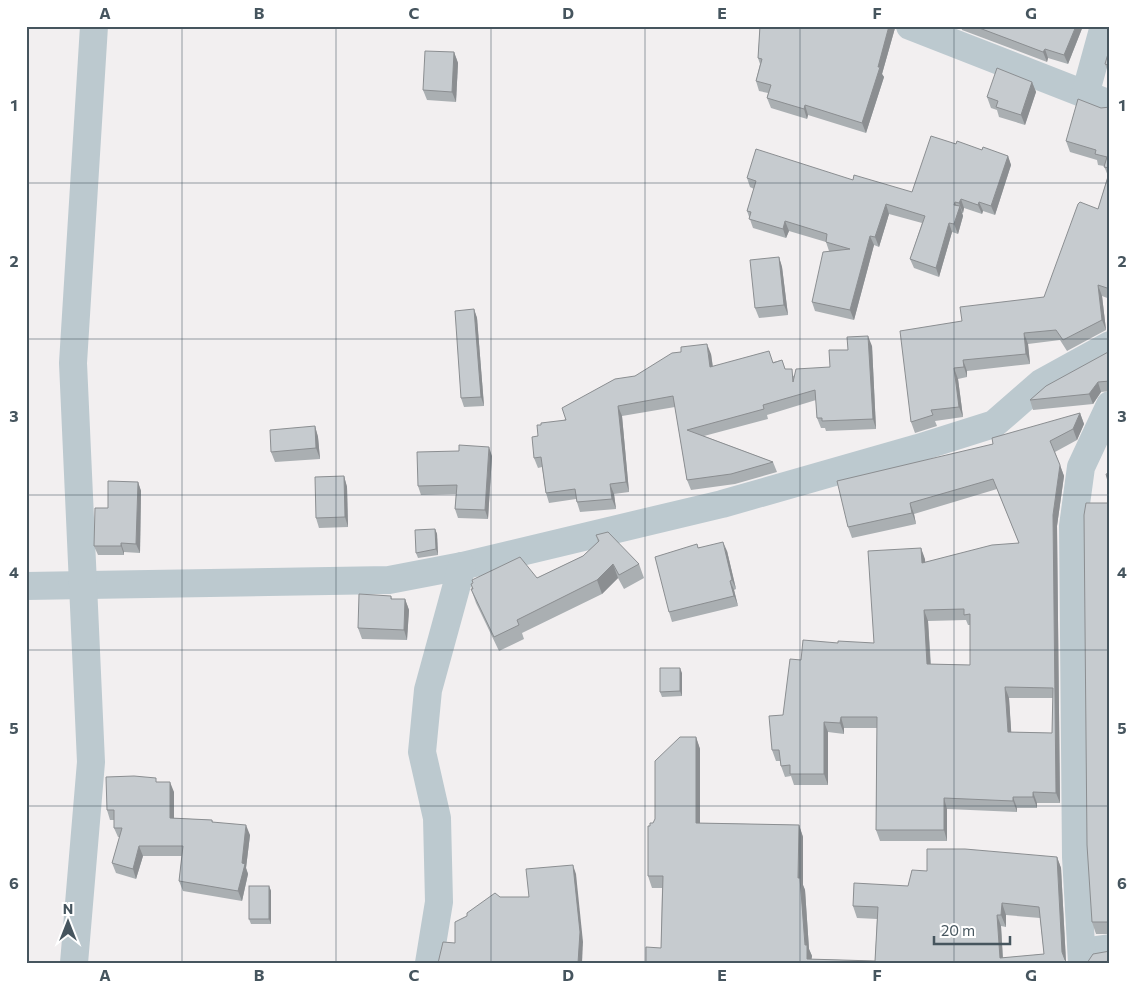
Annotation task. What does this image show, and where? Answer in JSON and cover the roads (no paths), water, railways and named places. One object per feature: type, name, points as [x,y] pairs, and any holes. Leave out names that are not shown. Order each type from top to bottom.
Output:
[{"type":"street","points":[[74,963],[91,762],[73,362],[94,26]]},
{"type":"street","points":[[910,26],[1097,100],[1104,26]]},
{"type":"street","points":[[26,586],[389,580],[462,566],[722,504],[918,448],[994,424],[1041,383],[1110,345]]},
{"type":"street","points":[[1110,405],[1081,468],[1073,526],[1076,857],[1082,957],[1110,948]]},
{"type":"street","points":[[429,963],[439,902],[437,818],[422,752],[428,690],[462,566]]}]
